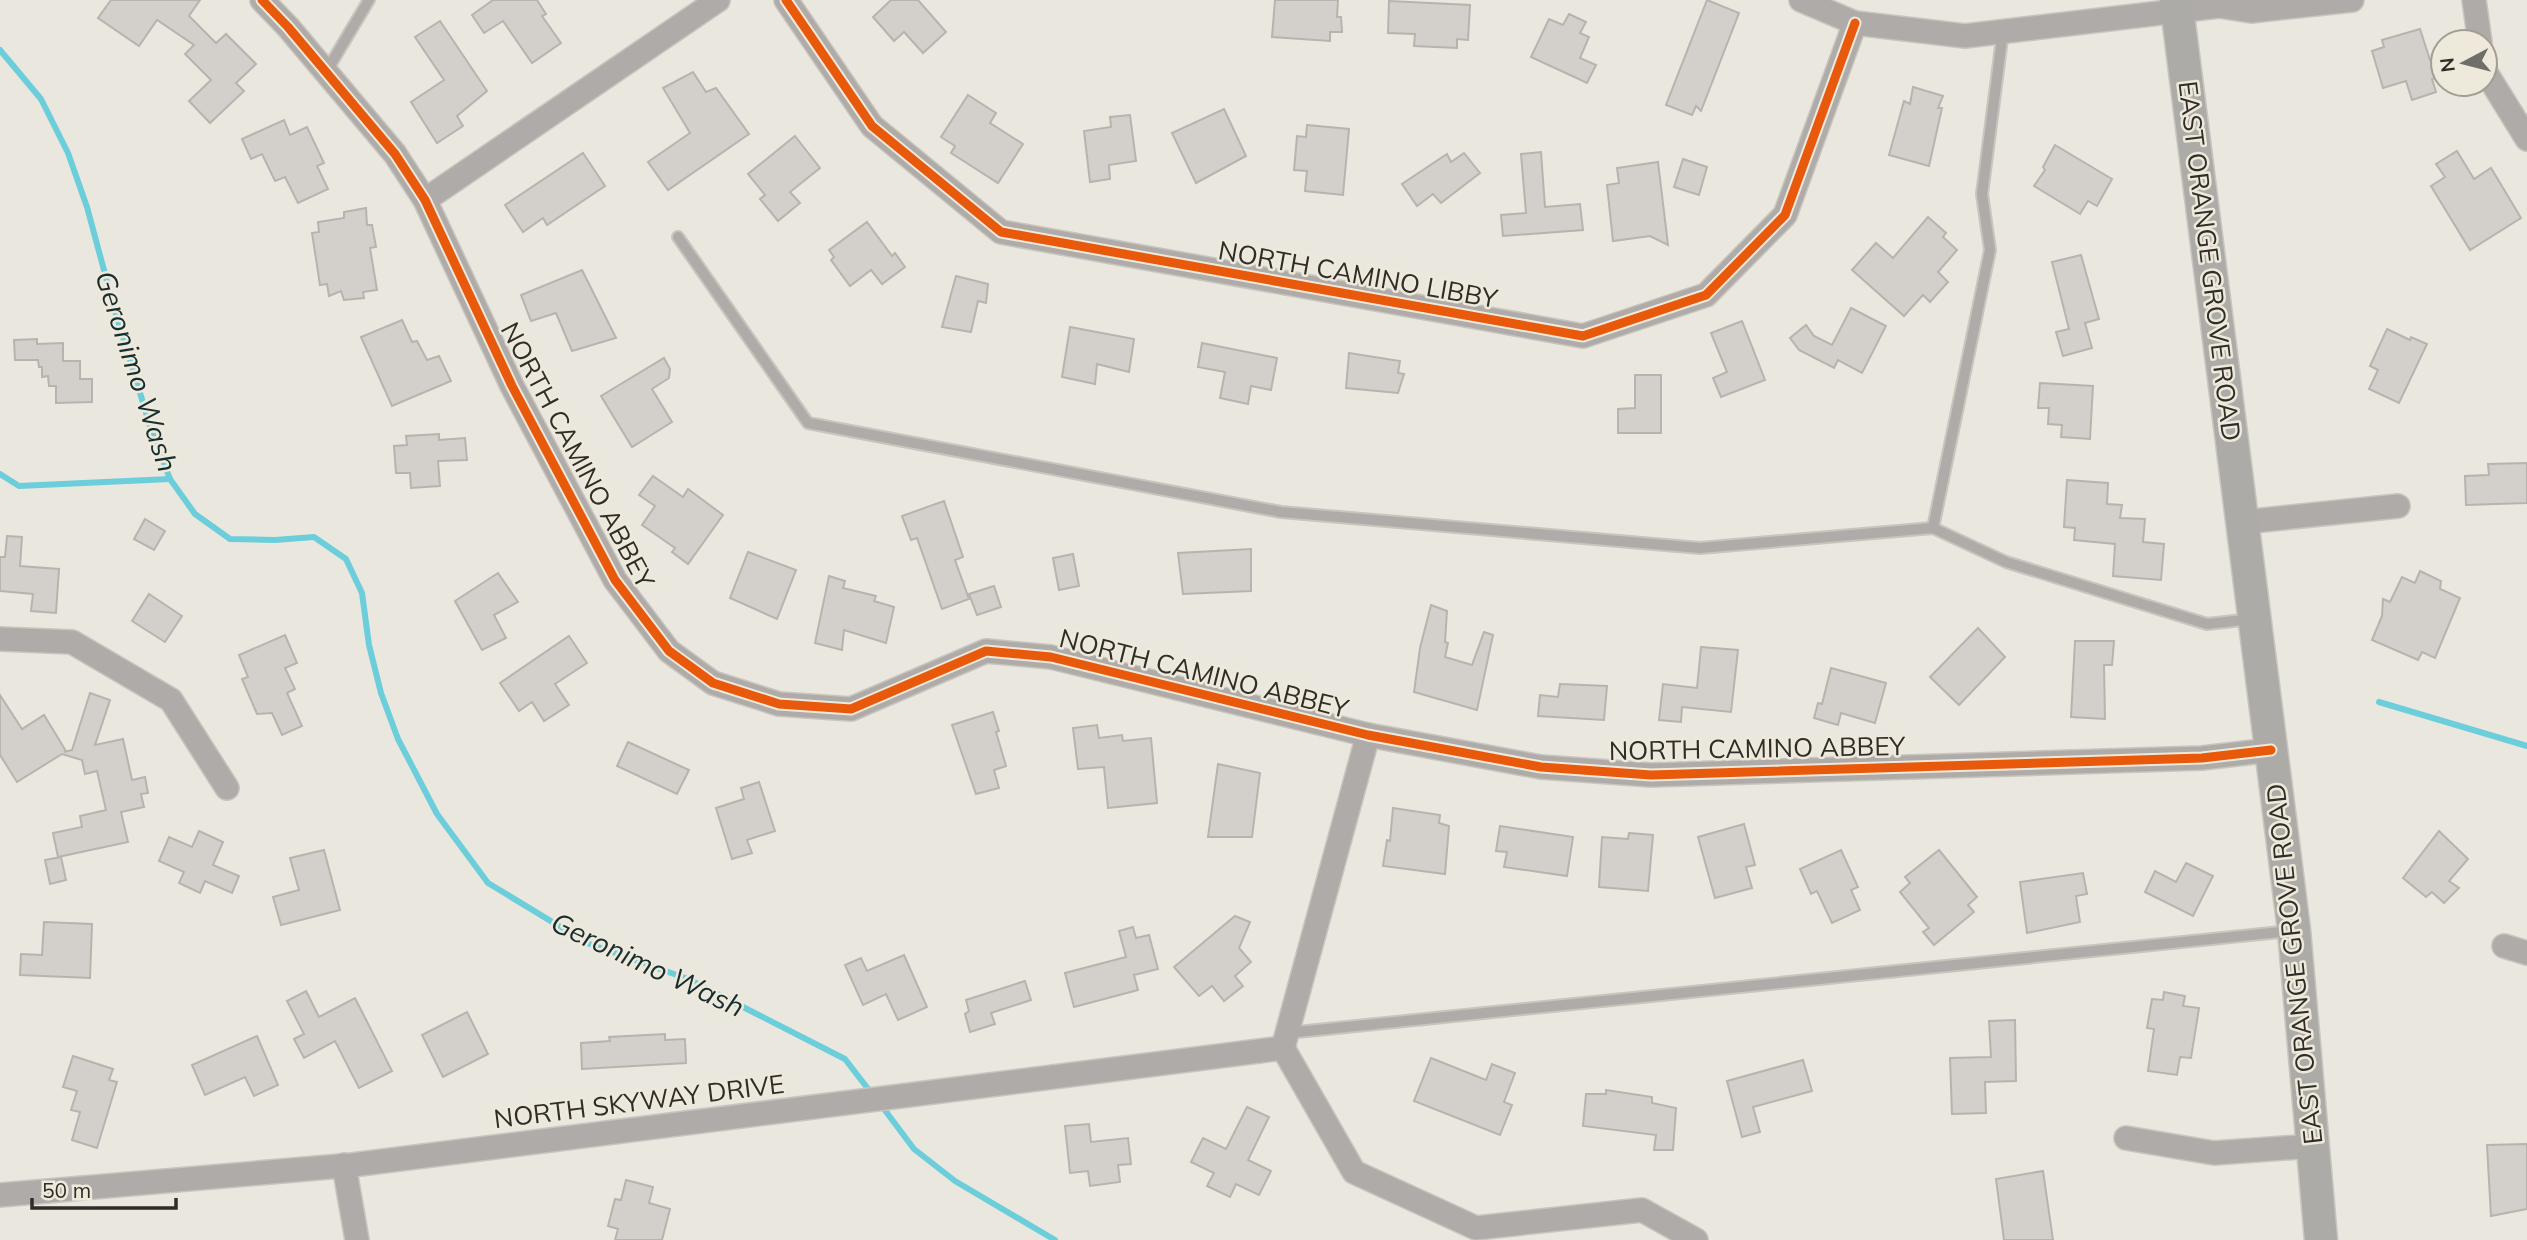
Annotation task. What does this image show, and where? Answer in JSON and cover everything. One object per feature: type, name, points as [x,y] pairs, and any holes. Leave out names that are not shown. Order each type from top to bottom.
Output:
[{"type":"main road","name":"EAST ORANGE GROVE ROAD","points":[[2177,6],[2294,930],[2321,1240]]},
{"type":"street","name":"NORTH CAMINO ABBEY","points":[[262,0],[289,27],[395,154],[425,200],[512,386],[615,580],[669,651],[713,683],[779,704],[851,709],[986,651],[1051,657],[1368,735],[1541,767],[1651,775],[2202,758],[2271,750]]},
{"type":"street","points":[[425,200],[719,0]]},
{"type":"street","name":"NORTH CAMINO LIBBY","points":[[786,0],[872,126],[1001,232],[1583,336],[1706,295],[1785,215],[1855,23]]},
{"type":"street","points":[[1801,0],[1855,23],[1965,36],[2177,6],[2224,3],[2251,11],[2352,0]]},
{"type":"street","points":[[2474,0],[2478,28]]},
{"type":"street","points":[[2499,94],[2527,139]]},
{"type":"street","points":[[2243,522],[2398,506]]},
{"type":"street","points":[[0,639],[72,642],[171,701],[227,788]]},
{"type":"street","points":[[1368,735],[1285,1040],[1354,1172],[1476,1228],[1642,1210],[1696,1240]]},
{"type":"street","points":[[2504,946],[2527,953]]},
{"type":"street","name":"NORTH SKYWAY DRIVE","points":[[0,1195],[344,1165],[1285,1040]]},
{"type":"street","points":[[2126,1138],[2214,1153],[2313,1146]]},
{"type":"street","points":[[344,1165],[357,1240]]},
{"type":"lane","points":[[326,72],[369,0]]},
{"type":"lane","points":[[1933,528],[1990,250],[1982,194],[2003,31]]},
{"type":"lane","points":[[678,237],[808,423],[1281,512],[1700,548],[1933,528],[2007,562],[2207,624],[2256,618]]},
{"type":"lane","points":[[1285,1040],[2294,930]]},
{"type":"building","points":[[111,0],[200,0],[189,16],[216,43],[226,34],[256,64],[236,83],[244,91],[210,123],[189,101],[211,80],[185,54],[194,45],[157,20],[139,46],[98,18]]},
{"type":"building","points":[[493,0],[537,0],[546,14],[542,16],[561,43],[532,63],[503,21],[484,33],[472,15]]},
{"type":"building","points":[[891,0],[918,0],[946,32],[923,53],[904,32],[894,41],[873,17]]},
{"type":"building","points":[[1275,0],[1338,0],[1337,17],[1341,17],[1342,32],[1330,32],[1330,41],[1272,37]]},
{"type":"building","points":[[1707,0],[1739,13],[1701,111],[1696,106],[1692,115],[1666,105]]},
{"type":"building","points":[[1389,1],[1470,5],[1468,40],[1457,39],[1457,48],[1414,46],[1415,34],[1388,33]]},
{"type":"building","points":[[1569,14],[1586,22],[1580,33],[1589,37],[1580,58],[1596,65],[1587,83],[1531,57],[1549,19],[1563,25]]},
{"type":"building","points":[[440,21],[487,91],[457,116],[463,126],[437,143],[411,102],[444,80],[415,37]]},
{"type":"building","points":[[2420,29],[2429,57],[2429,94],[2412,100],[2406,81],[2383,88],[2372,51],[2384,47],[2382,40]]},
{"type":"building","points":[[693,72],[706,92],[716,88],[749,134],[668,190],[648,162],[690,133],[663,88]]},
{"type":"building","points":[[1913,87],[1943,96],[1938,108],[1942,108],[1929,166],[1889,155],[1904,101],[1910,104]]},
{"type":"building","points":[[968,95],[996,113],[990,123],[1023,144],[998,183],[951,153],[955,146],[941,137]]},
{"type":"building","points":[[1224,109],[1246,156],[1196,183],[1172,133]]},
{"type":"building","points":[[1130,115],[1136,161],[1109,165],[1110,179],[1090,182],[1084,131],[1111,127],[1110,117]]},
{"type":"building","points":[[284,120],[290,135],[307,127],[324,163],[317,166],[328,189],[298,203],[285,177],[275,181],[262,154],[251,159],[242,139]]},
{"type":"building","points":[[1307,125],[1349,129],[1343,195],[1305,191],[1307,171],[1294,170],[1297,136],[1306,137]]},
{"type":"building","points":[[795,136],[820,168],[790,192],[800,203],[778,221],[760,199],[765,195],[748,174]]},
{"type":"building","points":[[2055,145],[2112,179],[2097,206],[2088,201],[2080,214],[2034,186],[2045,170],[2043,167]]},
{"type":"building","points":[[2457,151],[2474,179],[2491,168],[2521,218],[2470,250],[2431,186],[2445,177],[2436,164]]},
{"type":"building","points":[[1541,152],[1545,207],[1580,204],[1583,230],[1503,236],[1501,215],[1526,213],[1521,154]]},
{"type":"building","points":[[583,153],[605,186],[547,225],[543,218],[523,232],[505,205]]},
{"type":"building","points":[[1464,153],[1480,173],[1441,203],[1433,194],[1417,206],[1402,184],[1447,154],[1451,162]]},
{"type":"building","points":[[1683,159],[1707,167],[1699,195],[1674,187]]},
{"type":"building","points":[[1658,162],[1668,245],[1650,236],[1613,241],[1607,185],[1619,183],[1617,168]]},
{"type":"building","points":[[366,208],[367,225],[372,225],[376,247],[370,248],[377,290],[363,292],[364,298],[344,300],[341,291],[329,296],[327,284],[320,285],[312,233],[319,232],[318,222],[344,218],[344,212]]},
{"type":"building","points":[[1928,217],[1946,233],[1943,237],[1957,250],[1938,272],[1948,282],[1930,302],[1923,295],[1904,316],[1852,270],[1876,243],[1893,258]]},
{"type":"building","points":[[867,222],[892,256],[895,253],[905,267],[882,284],[871,270],[850,286],[831,260],[834,257],[829,250]]},
{"type":"building","points":[[2081,255],[2099,319],[2085,323],[2092,348],[2063,356],[2056,332],[2069,329],[2052,262]]},
{"type":"building","points":[[582,270],[616,338],[572,351],[556,313],[531,321],[521,295]]},
{"type":"building","points":[[956,276],[988,284],[986,303],[978,301],[971,332],[942,327]]},
{"type":"building","points":[[1851,308],[1886,326],[1862,373],[1838,360],[1834,368],[1799,350],[1790,338],[1806,325],[1814,336],[1832,345]]},
{"type":"building","points":[[402,320],[412,342],[417,341],[427,360],[439,356],[451,381],[392,406],[361,337]]},
{"type":"building","points":[[1742,321],[1765,380],[1721,397],[1713,378],[1727,372],[1711,333]]},
{"type":"building","points":[[1070,327],[1134,339],[1129,372],[1097,364],[1095,384],[1062,377]]},
{"type":"building","points":[[2387,329],[2410,340],[2411,337],[2427,344],[2399,403],[2369,389],[2378,370],[2370,366]]},
{"type":"building","points":[[37,339],[37,344],[63,343],[63,361],[80,361],[80,379],[92,379],[92,402],[56,403],[56,386],[49,386],[48,376],[42,377],[42,367],[39,367],[38,360],[15,360],[14,340]]},
{"type":"building","points":[[1202,343],[1277,358],[1271,390],[1251,386],[1248,404],[1220,398],[1225,372],[1198,367]]},
{"type":"building","points":[[1349,353],[1400,361],[1398,373],[1404,374],[1398,393],[1346,388]]},
{"type":"building","points":[[664,358],[670,369],[669,378],[652,389],[672,422],[632,447],[601,396]]},
{"type":"building","points":[[1635,375],[1661,375],[1661,433],[1618,433],[1618,409],[1635,408]]},
{"type":"building","points":[[2040,383],[2093,386],[2090,439],[2061,437],[2062,425],[2048,424],[2049,408],[2038,408]]},
{"type":"building","points":[[439,434],[439,440],[465,438],[467,460],[438,461],[440,486],[411,488],[410,473],[396,473],[394,446],[407,445],[406,436]]},
{"type":"building","points":[[2527,463],[2527,503],[2466,505],[2465,476],[2489,475],[2488,464]]},
{"type":"building","points":[[653,476],[683,497],[688,489],[723,515],[688,564],[672,552],[675,548],[642,525],[655,506],[639,495]]},
{"type":"building","points":[[2067,480],[2108,483],[2107,504],[2122,505],[2120,518],[2145,519],[2143,542],[2164,544],[2161,580],[2113,576],[2115,544],[2074,540],[2075,528],[2064,527]]},
{"type":"building","points":[[944,501],[963,557],[955,560],[969,599],[942,609],[917,538],[911,540],[902,516]]},
{"type":"building","points":[[145,519],[165,531],[154,550],[134,539]]},
{"type":"building","points":[[7,536],[22,537],[20,566],[59,569],[56,613],[31,611],[33,594],[0,591],[0,557],[5,557]]},
{"type":"building","points":[[1251,549],[1251,591],[1183,594],[1178,553]]},
{"type":"building","points":[[748,552],[796,570],[777,619],[730,598]]},
{"type":"building","points":[[1073,554],[1079,586],[1059,590],[1053,558]]},
{"type":"building","points":[[2420,571],[2441,581],[2440,589],[2460,598],[2435,658],[2422,652],[2418,660],[2372,640],[2382,616],[2383,599],[2390,602],[2402,577],[2415,583]]},
{"type":"building","points":[[498,573],[518,602],[494,615],[506,638],[482,650],[455,601]]},
{"type":"building","points":[[829,576],[845,581],[843,588],[876,596],[874,601],[894,607],[886,643],[844,630],[842,650],[815,643]]},
{"type":"building","points":[[994,586],[1001,607],[977,615],[969,594]]},
{"type":"building","points":[[149,594],[182,616],[165,642],[132,621]]},
{"type":"building","points":[[1431,605],[1447,611],[1445,642],[1448,643],[1445,657],[1472,665],[1484,632],[1493,635],[1477,710],[1414,692],[1420,648]]},
{"type":"building","points":[[1978,628],[2005,657],[1959,705],[1930,677]]},
{"type":"building","points":[[285,635],[297,663],[285,668],[295,689],[287,693],[302,726],[282,735],[272,713],[257,714],[242,679],[248,677],[239,655]]},
{"type":"building","points":[[569,636],[587,663],[555,684],[569,705],[544,721],[532,702],[519,711],[500,683]]},
{"type":"building","points":[[2075,641],[2114,641],[2112,665],[2104,665],[2105,719],[2071,717]]},
{"type":"building","points":[[1701,647],[1738,650],[1731,712],[1682,707],[1681,722],[1659,720],[1663,684],[1697,688]]},
{"type":"building","points":[[1831,668],[1886,683],[1875,723],[1841,713],[1838,725],[1814,718],[1818,703],[1822,704]]},
{"type":"building","points":[[1560,684],[1607,686],[1604,720],[1538,716],[1540,695],[1558,697]]},
{"type":"building","points":[[90,693],[110,700],[95,745],[123,739],[132,780],[145,777],[148,793],[141,794],[144,807],[121,812],[128,842],[58,857],[53,833],[82,827],[80,816],[106,810],[97,771],[85,774],[82,760],[62,754],[17,782],[0,755],[0,695],[22,729],[44,715],[66,751],[64,752],[72,750]]},
{"type":"building","points":[[993,712],[1006,766],[994,770],[999,788],[976,794],[952,725]]},
{"type":"building","points":[[1097,725],[1099,738],[1122,735],[1123,741],[1151,738],[1157,803],[1108,808],[1104,767],[1078,769],[1073,728]]},
{"type":"building","points":[[628,742],[689,770],[677,794],[617,766]]},
{"type":"building","points":[[1218,764],[1260,773],[1252,837],[1208,837]]},
{"type":"building","points":[[759,782],[775,831],[747,840],[752,853],[732,859],[716,808],[744,799],[741,788]]},
{"type":"building","points":[[1393,808],[1440,815],[1439,823],[1449,826],[1445,874],[1383,866],[1387,840],[1390,841]]},
{"type":"building","points":[[1744,824],[1755,865],[1746,867],[1752,888],[1715,898],[1698,837]]},
{"type":"building","points":[[1500,826],[1573,837],[1567,876],[1504,867],[1507,852],[1496,851]]},
{"type":"building","points":[[199,831],[223,842],[213,865],[239,876],[232,893],[205,881],[200,893],[179,883],[184,872],[159,861],[169,837],[192,847]]},
{"type":"building","points":[[2439,831],[2468,859],[2449,881],[2459,888],[2444,903],[2432,892],[2426,897],[2403,878]]},
{"type":"building","points":[[1629,833],[1653,835],[1648,891],[1599,887],[1602,837],[1628,839]]},
{"type":"building","points":[[324,850],[340,910],[281,925],[273,897],[299,890],[290,858]]},
{"type":"building","points":[[1841,850],[1858,887],[1851,890],[1860,910],[1832,923],[1817,891],[1811,894],[1800,869]]},
{"type":"building","points":[[1939,850],[1977,897],[1968,905],[1974,912],[1934,945],[1923,932],[1929,928],[1900,892],[1910,883],[1905,877]]},
{"type":"building","points":[[61,857],[66,880],[50,884],[45,860]]},
{"type":"building","points":[[2186,863],[2213,876],[2193,916],[2145,892],[2155,871],[2176,882]]},
{"type":"building","points":[[2083,873],[2087,894],[2076,896],[2080,922],[2027,933],[2020,882]]},
{"type":"building","points":[[1235,916],[1250,922],[1239,948],[1251,962],[1235,976],[1243,986],[1224,1001],[1212,986],[1199,996],[1174,967]]},
{"type":"building","points":[[44,922],[92,924],[90,978],[20,975],[21,954],[42,955]]},
{"type":"building","points":[[1133,927],[1136,938],[1149,935],[1158,969],[1134,975],[1138,990],[1074,1007],[1065,973],[1126,957],[1119,931]]},
{"type":"building","points":[[904,955],[927,1007],[898,1020],[886,994],[863,1005],[845,965],[861,958],[867,971]]},
{"type":"building","points":[[1025,981],[1031,1000],[991,1013],[995,1024],[970,1032],[965,1014],[969,1011],[966,1000]]},
{"type":"building","points":[[306,991],[319,1017],[355,998],[392,1071],[359,1088],[335,1041],[304,1058],[294,1039],[304,1034],[287,1001]]},
{"type":"building","points":[[2164,992],[2185,996],[2183,1006],[2199,1008],[2191,1058],[2180,1057],[2177,1075],[2148,1071],[2154,1029],[2147,1028],[2152,999],[2163,1000]]},
{"type":"building","points":[[467,1012],[488,1054],[443,1077],[422,1035]]},
{"type":"building","points":[[2015,1020],[2016,1081],[1985,1082],[1986,1113],[1952,1114],[1950,1058],[1991,1057],[1989,1021]]},
{"type":"building","points":[[665,1034],[665,1040],[685,1039],[686,1063],[582,1069],[581,1043],[610,1041],[609,1037]]},
{"type":"building","points":[[257,1036],[278,1085],[254,1096],[245,1077],[205,1095],[192,1065]]},
{"type":"building","points":[[73,1056],[113,1069],[109,1080],[117,1082],[97,1148],[72,1140],[80,1112],[71,1110],[77,1091],[63,1087]]},
{"type":"building","points":[[1431,1058],[1486,1080],[1492,1064],[1515,1073],[1504,1102],[1512,1105],[1500,1135],[1414,1101]]},
{"type":"building","points":[[1803,1060],[1812,1091],[1753,1107],[1760,1132],[1742,1137],[1727,1081]]},
{"type":"building","points":[[1606,1090],[1652,1097],[1652,1103],[1676,1108],[1673,1150],[1654,1150],[1656,1135],[1583,1126],[1586,1094],[1606,1094]]},
{"type":"building","points":[[1247,1107],[1269,1117],[1248,1160],[1271,1171],[1259,1195],[1236,1184],[1230,1197],[1207,1186],[1214,1173],[1191,1162],[1203,1138],[1226,1149]]},
{"type":"building","points":[[1089,1124],[1091,1142],[1128,1138],[1131,1164],[1118,1165],[1120,1182],[1090,1186],[1088,1171],[1070,1173],[1065,1126]]},
{"type":"building","points":[[2527,1144],[2527,1209],[2491,1216],[2487,1145]]},
{"type":"building","points":[[2043,1171],[2053,1240],[2004,1240],[1996,1179]]},
{"type":"building","points":[[626,1180],[653,1187],[649,1203],[670,1209],[662,1240],[615,1240],[618,1229],[608,1226],[615,1199],[621,1200]]},
{"type":"waterway","name":"Geronimo Wash","points":[[0,50],[41,99],[68,153],[87,207],[151,429],[170,479],[195,514],[230,539],[314,537],[346,559],[362,593],[369,645],[381,693],[398,739],[437,814],[488,883],[587,943],[688,979],[845,1059],[872,1094]]},
{"type":"waterway","points":[[0,474],[19,486],[170,479]]},
{"type":"waterway","points":[[2379,702],[2527,746]]},
{"type":"waterway","name":"Geronimo Wash","points":[[881,1105],[914,1149],[955,1181],[1055,1240]]},
{"type":"cycle path","points":[[262,0],[395,154],[425,200],[512,386],[615,580],[669,651],[713,683],[779,704],[851,709],[986,651],[1051,657],[1368,735],[1541,767],[1651,775],[2202,758],[2271,750]]},
{"type":"cycle path","points":[[786,0],[872,126],[1001,232],[1583,336],[1706,295],[1785,215],[1855,23]]}]
